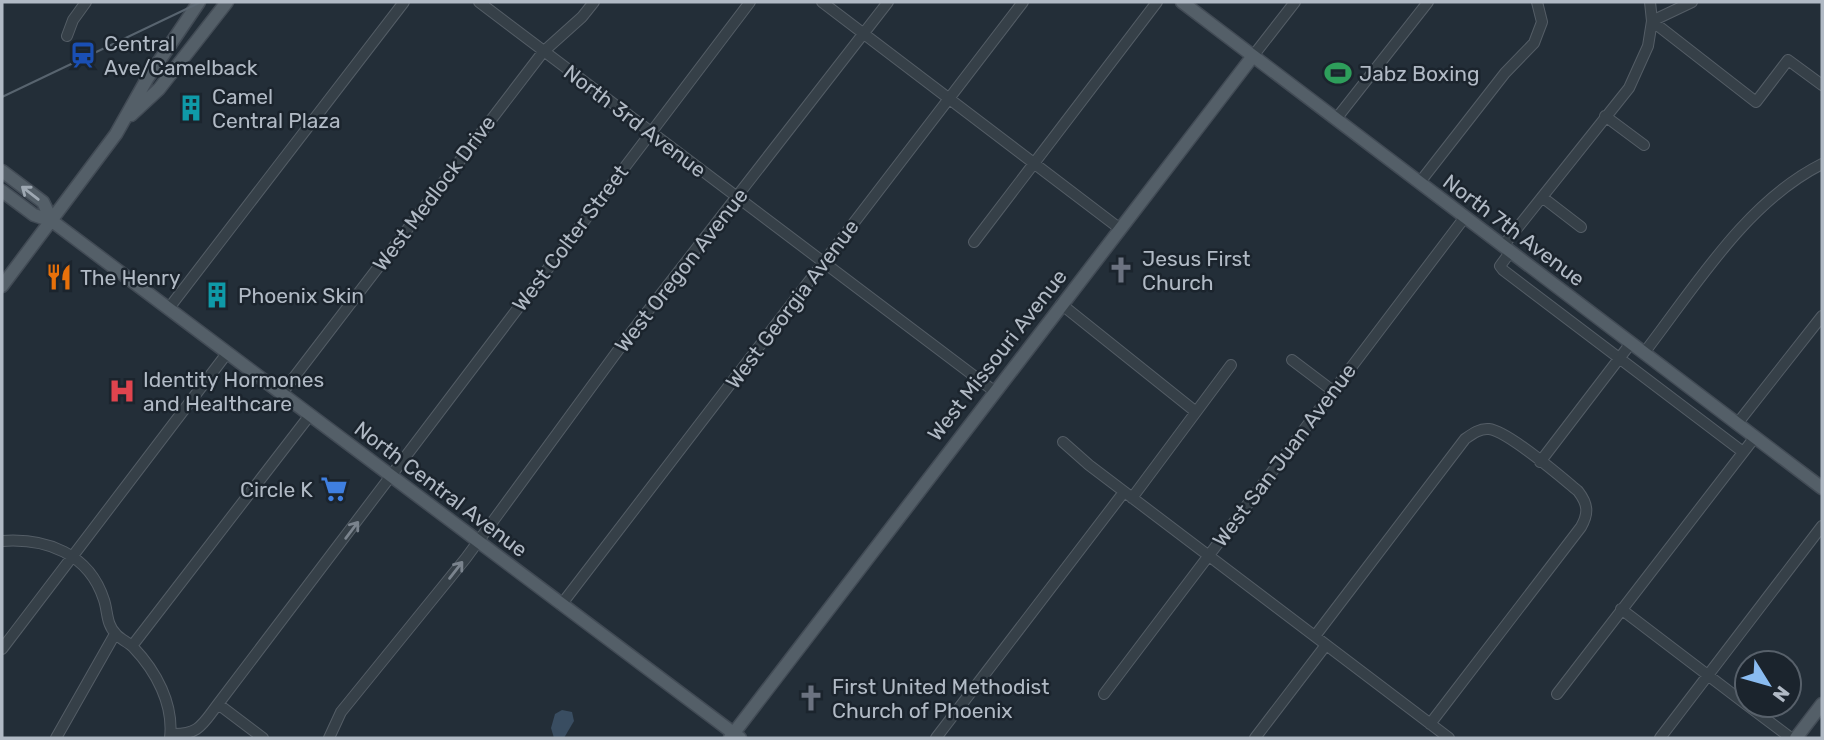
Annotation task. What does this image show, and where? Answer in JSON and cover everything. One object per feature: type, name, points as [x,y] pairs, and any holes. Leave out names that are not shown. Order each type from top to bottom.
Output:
[{"type":"main road","points":[[2,286],[123,123],[167,47],[199,2]]},
{"type":"main road","points":[[123,123],[166,80],[227,2]]},
{"type":"main road","name":"North 7th Avenue","points":[[1182,2],[1822,488]]},
{"type":"main road","points":[[166,80],[163,70],[167,47]]},
{"type":"main road","name":"West Missouri Avenue","points":[[734,737],[994,391],[1253,56]]},
{"type":"main road","name":"North Central Avenue","points":[[2,171],[43,202],[52,221]]},
{"type":"main road","name":"North Central Avenue","points":[[2,191],[34,215],[52,221],[228,352],[734,737]]},
{"type":"main road","points":[[1796,738],[1822,704]]},
{"type":"street","points":[[67,36],[73,19],[86,2]]},
{"type":"street","points":[[169,308],[404,2]]},
{"type":"street","name":"North 3rd Avenue","points":[[479,2],[994,391]]},
{"type":"street","name":"West Medlock Drive","points":[[282,393],[543,52],[582,18],[594,2]]},
{"type":"street","name":"West Colter Street","points":[[170,736],[196,731],[218,704],[337,551],[750,2]]},
{"type":"street","points":[[822,2],[1119,228]]},
{"type":"street","name":"West Oregon Avenue","points":[[329,738],[341,712],[434,598],[630,334],[888,2]]},
{"type":"street","name":"West Georgia Avenue","points":[[561,605],[1023,2]]},
{"type":"street","points":[[974,242],[1157,2]]},
{"type":"street","name":"West Missouri Avenue","points":[[1253,56],[1295,2]]},
{"type":"street","points":[[1336,119],[1428,2]]},
{"type":"street","points":[[1650,2],[1653,21],[1648,46],[1636,74],[1542,197],[1507,249],[1500,266],[1743,452]]},
{"type":"street","points":[[1653,21],[1692,2]]},
{"type":"street","points":[[1420,182],[1505,73],[1534,43],[1542,22],[1539,7]]},
{"type":"street","points":[[1653,21],[1756,102],[1788,60],[1822,85]]},
{"type":"street","points":[[1605,116],[1644,145]]},
{"type":"street","points":[[1644,353],[1761,209],[1779,192],[1822,163]]},
{"type":"street","points":[[1542,197],[1581,227]]},
{"type":"street","name":"West San Juan Avenue","points":[[1104,694],[1465,217]]},
{"type":"street","points":[[1061,304],[1196,412]]},
{"type":"street","points":[[1737,424],[1822,316]]},
{"type":"street","points":[[1540,462],[1631,343]]},
{"type":"street","points":[[2,649],[228,352]]},
{"type":"street","points":[[1292,360],[1333,391]]},
{"type":"street","points":[[936,738],[1231,365]]},
{"type":"street","points":[[132,646],[310,415]]},
{"type":"street","points":[[1315,636],[1465,439],[1481,429],[1498,431],[1578,491],[1584,498],[1588,514],[1581,527],[1430,724]]},
{"type":"street","points":[[1558,694],[1755,437]]},
{"type":"street","points":[[1063,442],[1128,495],[1448,738]]},
{"type":"street","points":[[1660,738],[1822,526]]},
{"type":"street","points":[[2,541],[39,542],[74,556],[93,577],[104,599],[108,623],[115,634],[132,646],[162,689],[168,706],[170,736]]},
{"type":"street","points":[[1621,609],[1733,694]]},
{"type":"street","points":[[56,738],[115,634]]},
{"type":"street","points":[[1255,738],[1326,645]]},
{"type":"street","points":[[218,704],[263,738]]},
{"type":"street","points":[[1768,719],[1796,738]]},
{"type":"water","points":[[562,710],[572,712],[574,721],[564,738],[554,738],[551,728],[555,714]]},
{"type":"tram line","points":[[2,97],[201,2]]},
{"type":"place","name":"Central Ave/Camelback","points":[[83,55]]},
{"type":"place","name":"Jabz Boxing","points":[[1338,73]]},
{"type":"place","name":"Camel Central Plaza","points":[[191,108]]},
{"type":"place","name":"Jesus First Church","points":[[1121,270]]},
{"type":"place","name":"The Henry","points":[[59,277]]},
{"type":"place","name":"Phoenix Skin","points":[[217,295]]},
{"type":"place","name":"Identity Hormones and Healthcare","points":[[122,391]]},
{"type":"place","name":"Circle K","points":[[334,489]]},
{"type":"place","name":"First United Methodist Church of Phoenix","points":[[811,698]]}]
